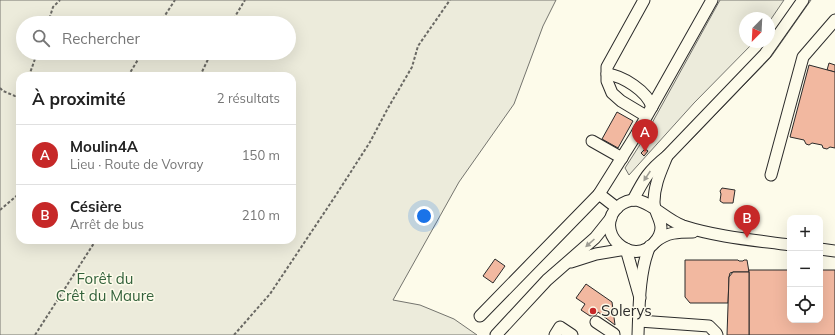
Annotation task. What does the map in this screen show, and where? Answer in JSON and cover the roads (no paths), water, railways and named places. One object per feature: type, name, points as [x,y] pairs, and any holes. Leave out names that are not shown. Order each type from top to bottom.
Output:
[{"type":"street","points":[[644,0],[607,67],[607,81],[612,93],[621,102],[649,112]]},
{"type":"street","points":[[480,316],[599,194],[649,112],[712,0]]},
{"type":"street","points":[[633,200],[654,166],[668,156],[765,54],[803,0]]},
{"type":"street","points":[[771,175],[803,57],[835,20]]},
{"type":"street","points":[[607,74],[620,78],[644,93],[650,100],[649,112]]},
{"type":"street","points":[[592,141],[622,158]]},
{"type":"street","points":[[638,335],[643,269],[646,255],[660,232],[661,226],[655,210],[654,196],[658,177],[668,156]]},
{"type":"street","points":[[599,194],[617,208]]},
{"type":"street","points":[[496,335],[548,280],[595,238],[621,204],[633,200],[645,202],[674,222],[708,232],[787,245]]},
{"type":"street","points":[[611,218],[610,231],[612,237],[620,246],[626,249],[638,251],[652,244],[665,234],[673,232],[708,232]]},
{"type":"street","points":[[565,265],[596,254],[626,249]]},
{"type":"street","points":[[626,249],[640,298]]},
{"type":"street","points":[[823,249],[835,251]]},
{"type":"street","points":[[638,321],[709,326],[717,335]]},
{"type":"street","points":[[596,322],[614,335]]},
{"type":"street","points":[[555,335],[560,327],[572,335]]},
{"type":"place","name":"Moulin4A","points":[[645,152]]},
{"type":"place","name":"Césière","points":[[747,238]]},
{"type":"place","name":"Solerys","points":[[593,311]]},
{"type":"park label","name":"Forêt du Crêt du Maure","points":[[105,288]]}]
